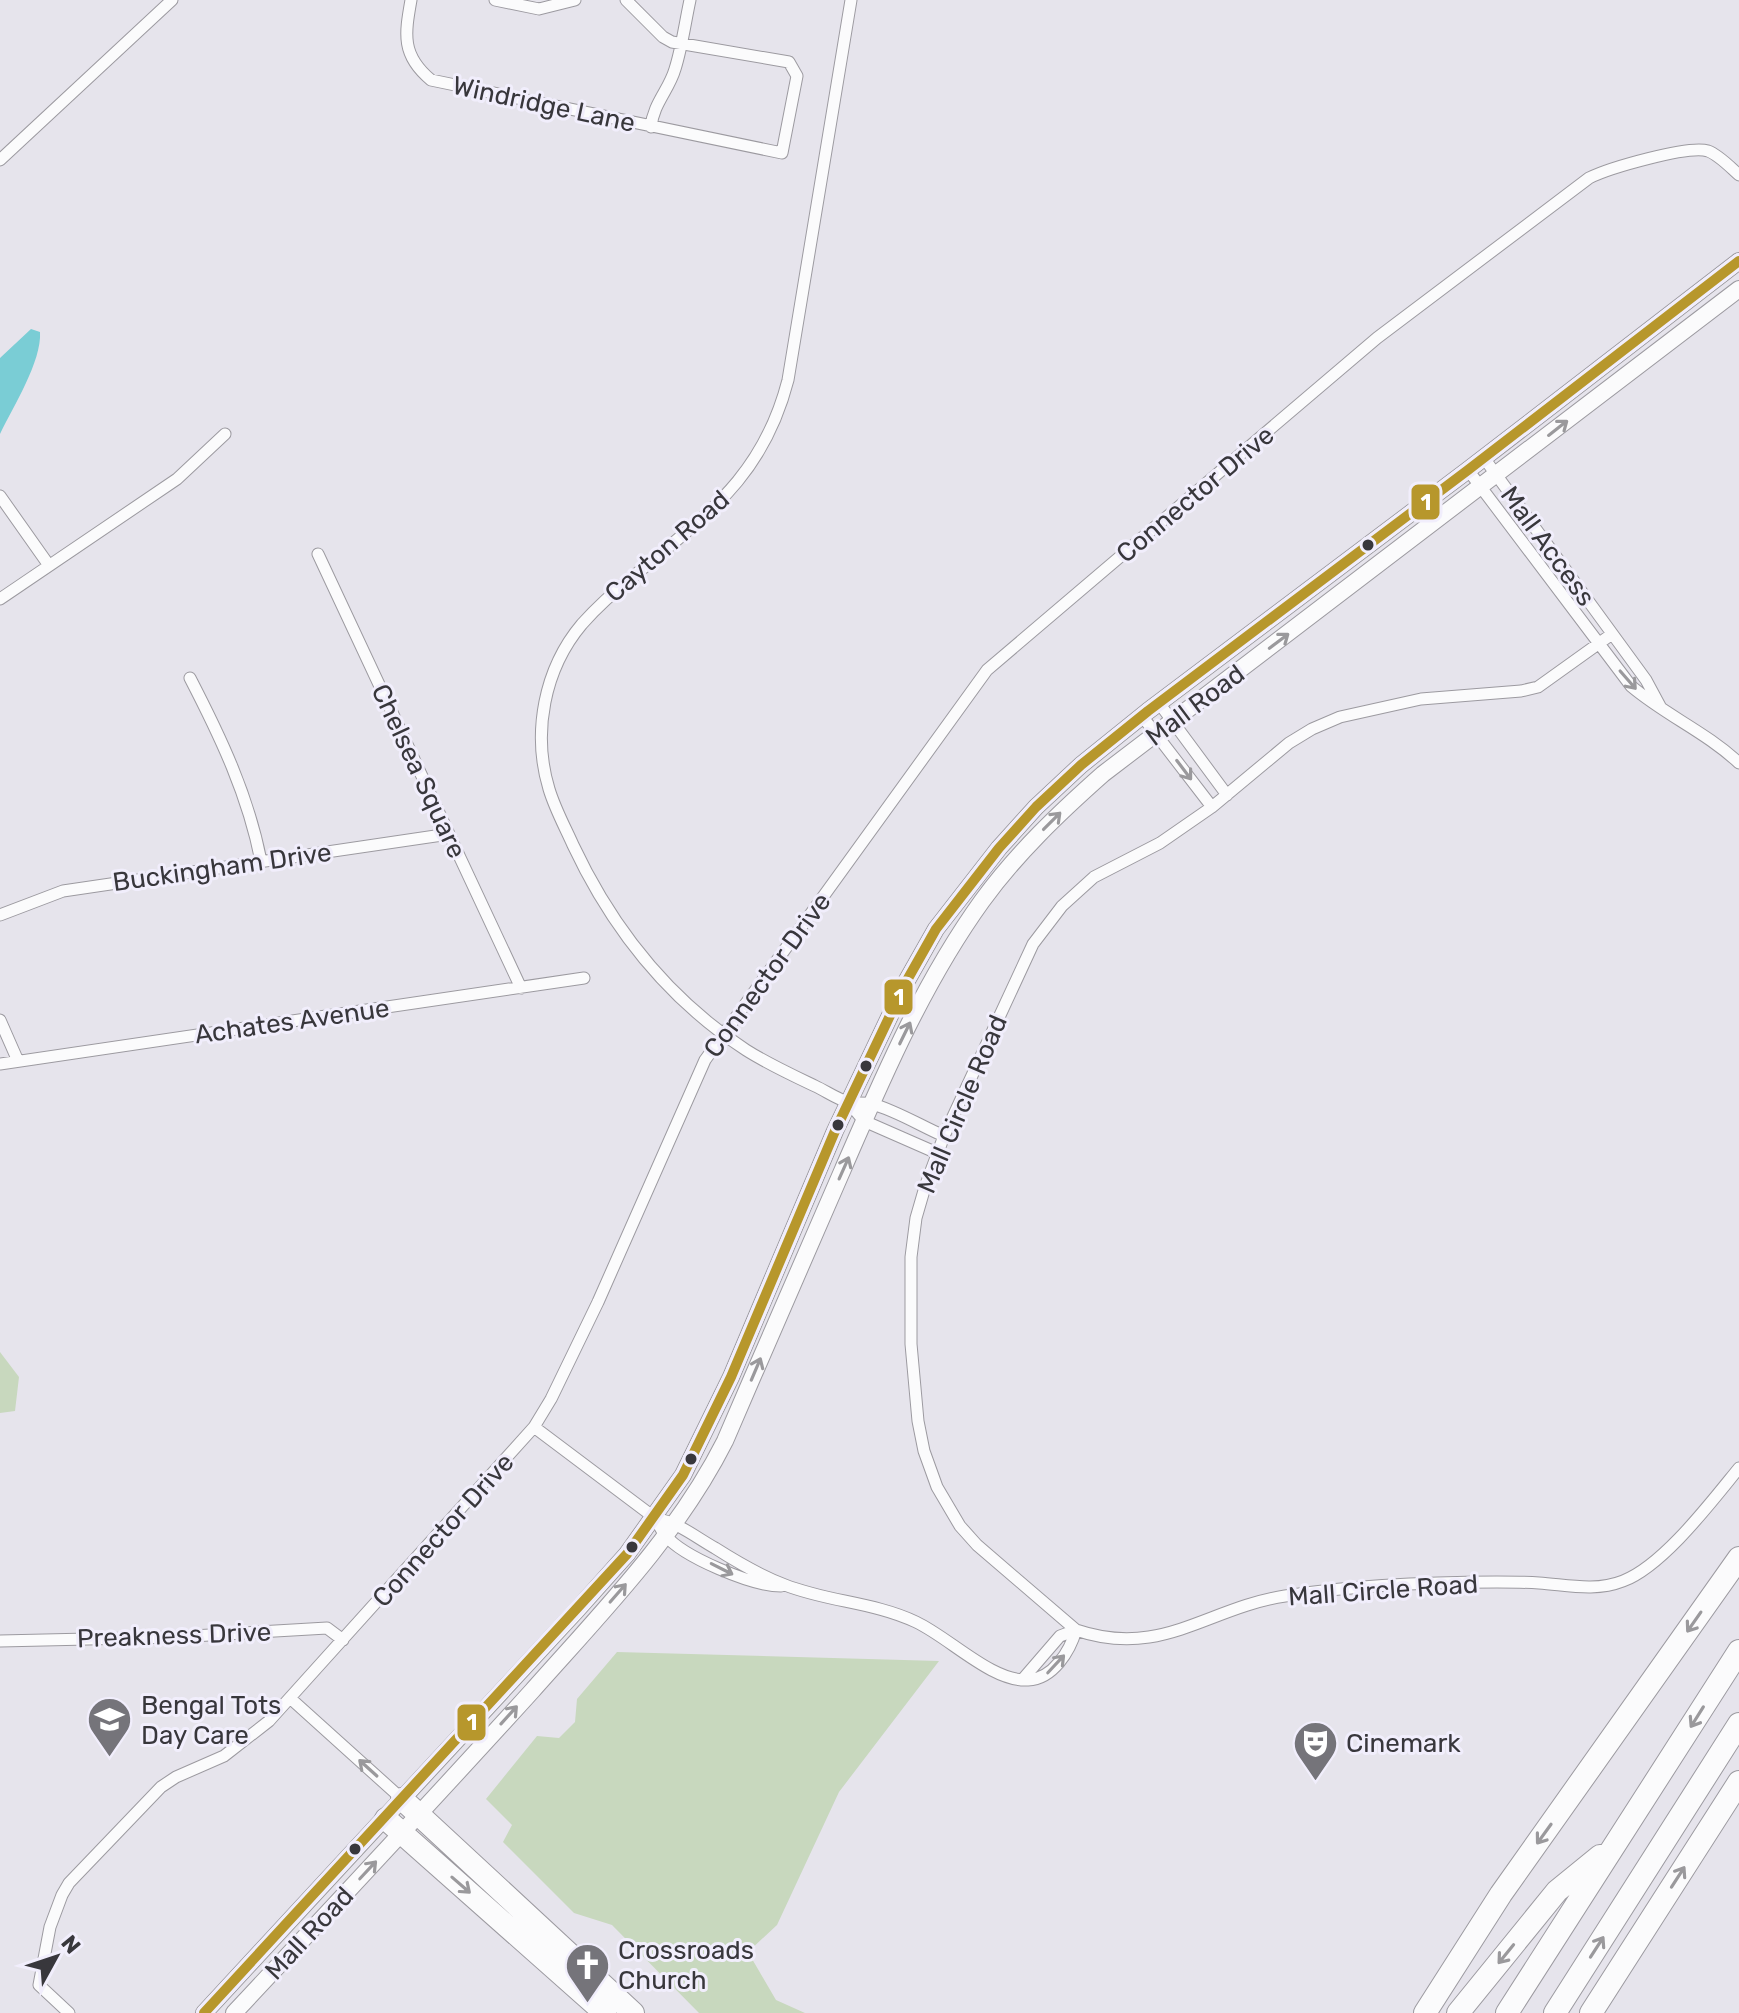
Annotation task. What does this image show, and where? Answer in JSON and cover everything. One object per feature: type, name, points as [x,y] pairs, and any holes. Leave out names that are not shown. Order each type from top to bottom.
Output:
[{"type":"highway","points":[[1425,2013],[1501,1894],[1739,1558]]},
{"type":"highway","points":[[1507,2013],[1739,1651]]},
{"type":"highway","points":[[1555,2013],[1739,1724]]},
{"type":"highway","points":[[1591,2013],[1739,1782]]},
{"type":"highway","points":[[402,1799],[633,2013]]},
{"type":"highway","points":[[394,1826],[605,2013]]},
{"type":"highway","points":[[1458,2013],[1557,1891],[1619,1839]]},
{"type":"main road","name":"Mall Road","points":[[234,2013],[394,1826],[402,1799],[587,1599],[655,1518],[683,1475],[719,1403],[849,1103],[906,982],[936,929],[999,848],[1036,807],[1081,765],[1142,716],[1739,261]]},
{"type":"main road","name":"Mall Road","points":[[204,2013],[394,1826],[420,1815],[592,1623],[670,1529],[707,1476],[725,1441],[864,1121],[919,1005],[949,951],[983,900],[1052,819],[1103,774],[1739,289]]},
{"type":"street","points":[[0,160],[172,0]]},
{"type":"street","name":"Windridge Lane","points":[[411,0],[405,38],[419,71],[431,80],[782,153],[797,76],[789,62],[672,42],[626,0]]},
{"type":"street","points":[[495,0],[539,9],[575,0]]},
{"type":"street","name":"Windridge Lane","points":[[651,127],[652,114],[676,67],[690,0]]},
{"type":"street","name":"Cayton Road","points":[[849,1103],[775,1067],[723,1034],[684,1002],[645,962],[616,924],[588,876],[549,788],[542,745],[544,708],[557,663],[580,626],[736,486],[757,458],[774,426],[788,380],[851,0]]},
{"type":"street","name":"Connector Drive","points":[[69,2013],[39,1985],[54,1913],[69,1883],[161,1787],[231,1751],[269,1721],[534,1427],[598,1302],[699,1070],[987,670],[1377,338],[1589,178],[1605,170],[1691,150],[1708,151],[1739,175]]},
{"type":"street","points":[[0,599],[177,479],[225,434]]},
{"type":"street","name":"Mall Access","points":[[1484,458],[1612,634]]},
{"type":"street","name":"Mall Access","points":[[1468,470],[1599,643]]},
{"type":"street","points":[[0,496],[48,564]]},
{"type":"street","name":"Chelsea Square","points":[[318,554],[521,988]]},
{"type":"street","points":[[1612,634],[1646,680],[1663,710]]},
{"type":"street","name":"Mall Circle Road","points":[[1612,634],[1538,687],[1421,699],[1340,717],[1312,729],[1289,743],[1212,807],[1160,843],[1094,877],[1046,923],[1033,944],[944,1136],[916,1218],[909,1285],[918,1421],[924,1451],[937,1487],[960,1526],[977,1545],[1076,1630],[1130,1641],[1149,1638],[1282,1596],[1376,1586],[1456,1582],[1539,1583],[1568,1587],[1611,1585],[1637,1575],[1653,1562],[1698,1517],[1739,1468]]},
{"type":"street","points":[[1599,643],[1631,686],[1663,710],[1697,729],[1739,763]]},
{"type":"street","points":[[190,678],[214,724],[247,802],[261,861]]},
{"type":"street","points":[[1159,703],[1227,795]]},
{"type":"street","points":[[1142,716],[1212,807]]},
{"type":"street","name":"Buckingham Drive","points":[[0,915],[63,891],[449,834]]},
{"type":"street","name":"Achates Avenue","points":[[0,1064],[584,978]]},
{"type":"street","points":[[0,1020],[18,1061]]},
{"type":"street","points":[[849,1103],[872,1104],[944,1136]]},
{"type":"street","points":[[849,1103],[864,1121],[937,1153]]},
{"type":"street","points":[[534,1427],[725,1572],[759,1585],[785,1585]]},
{"type":"street","points":[[670,1529],[785,1585],[876,1607],[912,1620],[949,1640],[1006,1678],[1022,1680],[1060,1636],[1076,1630]]},
{"type":"street","name":"Preakness Drive","points":[[0,1641],[176,1637],[327,1628],[343,1640]]},
{"type":"street","points":[[290,1698],[402,1799]]},
{"type":"green space","points":[[0,1352],[19,1377],[15,1411],[0,1413]]},
{"type":"green space","points":[[617,1652],[939,1661],[839,1792],[777,1925],[748,1952],[776,2000],[805,2013],[699,2013],[612,1925],[574,1913],[503,1842],[512,1825],[486,1799],[537,1736],[559,1738],[575,1722],[577,1699]]},
{"type":"water","points":[[31,329],[40,332],[36,356],[26,384],[0,434],[0,358]]},
{"type":"transit line","name":"1","points":[[204,2013],[627,1554],[683,1475],[731,1377],[835,1131],[906,982],[936,929],[999,848],[1036,807],[1081,765],[1148,711],[1739,261]]},
{"type":"place","name":"Bengal Tots Day Care","points":[[110,1759]]},
{"type":"place","name":"Cinemark","points":[[1315,1782]]},
{"type":"place","name":"Crossroads Church","points":[[587,2004]]}]
